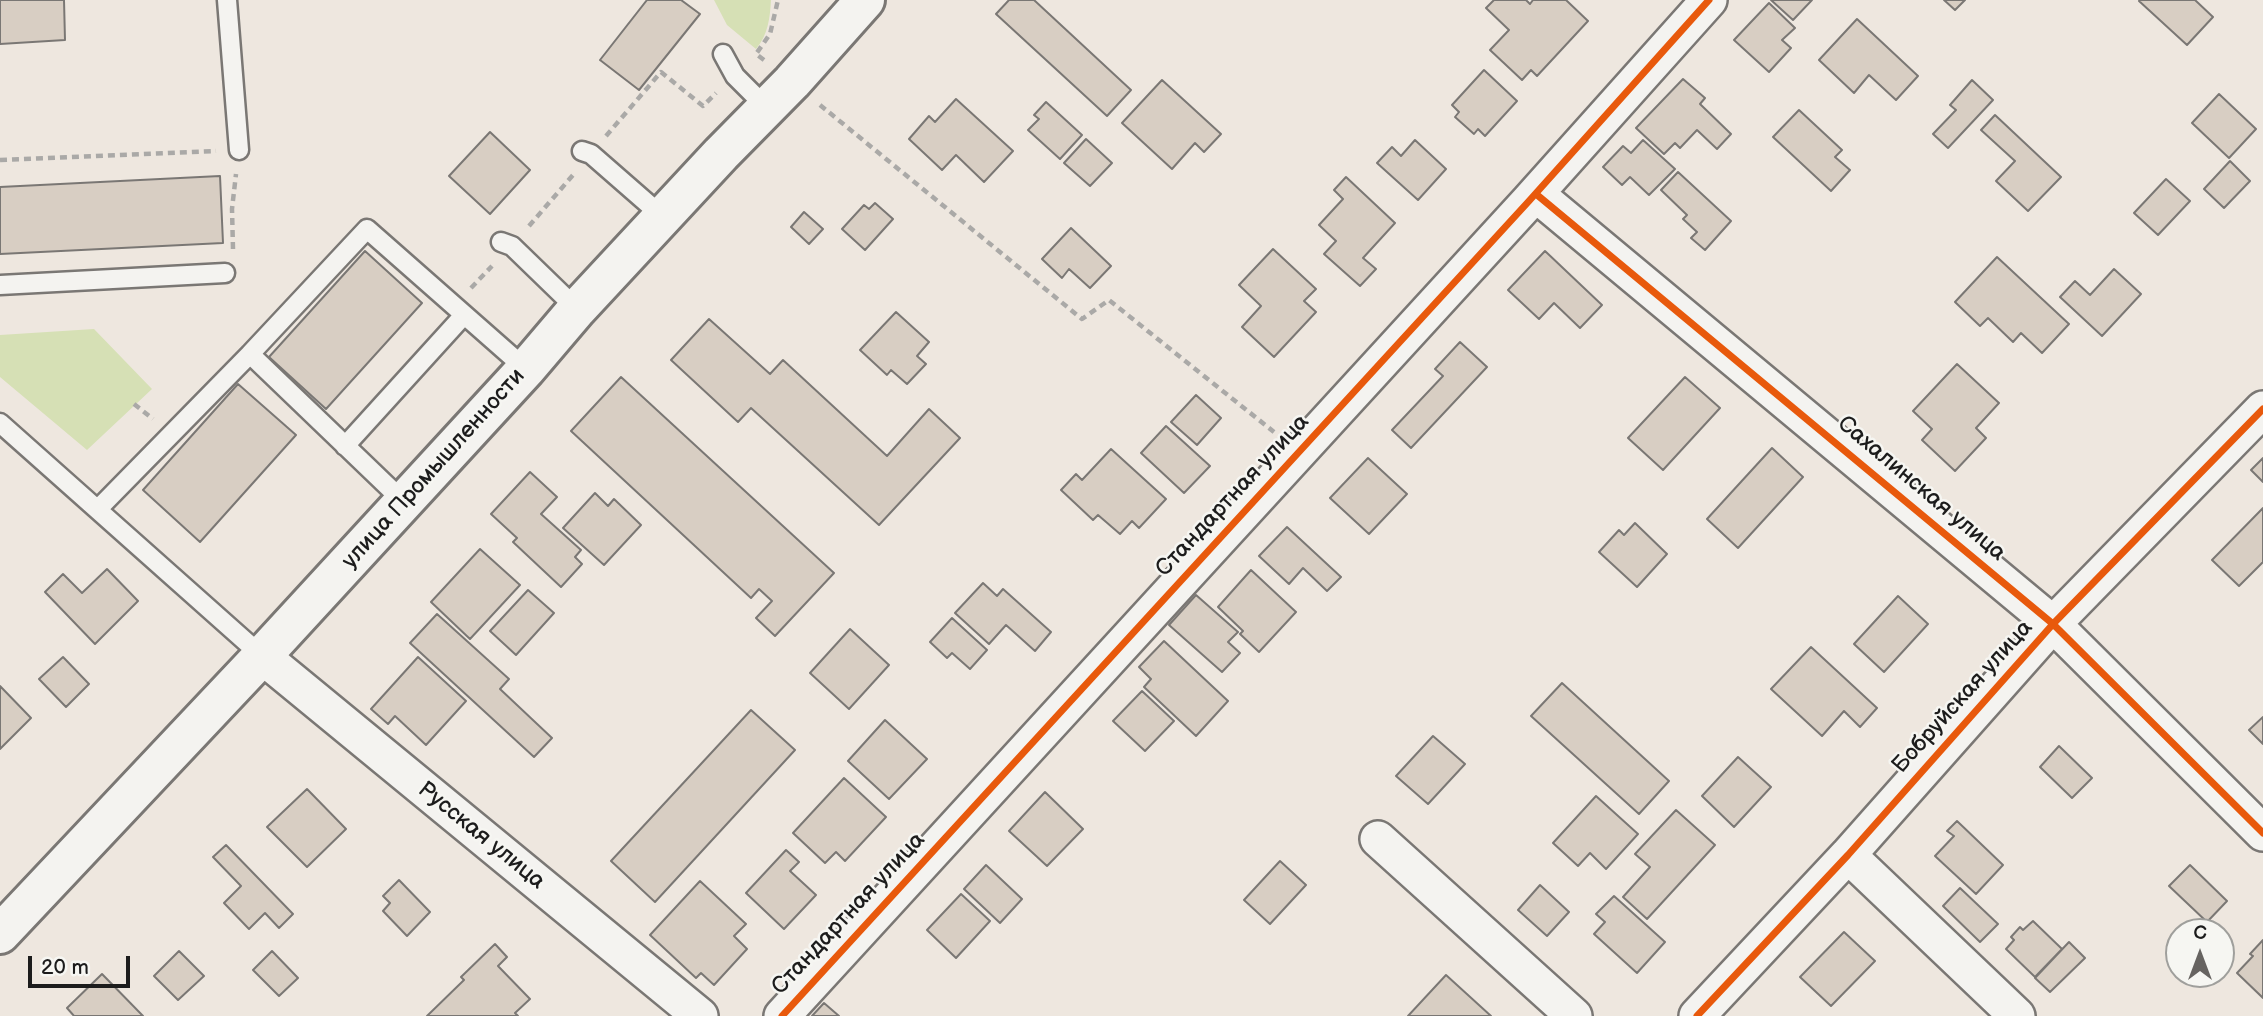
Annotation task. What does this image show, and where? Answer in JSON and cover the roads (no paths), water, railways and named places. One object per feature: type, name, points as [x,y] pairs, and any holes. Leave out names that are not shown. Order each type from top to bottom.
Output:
[{"type":"main road","name":"улица Промышленности","points":[[0,934],[262,656],[526,369],[662,216],[779,95],[864,0]]},
{"type":"street","name":"Стандартная улица","points":[[782,1016],[1536,194],[1709,0]]},
{"type":"street","name":"Сахалинская улица","points":[[1536,194],[2053,624],[2263,833]]},
{"type":"street","name":"Бобруйская улица","points":[[1697,1016],[1848,855],[2053,624],[2263,409]]},
{"type":"street","name":"Русская улица","points":[[262,656],[699,1016]]},
{"type":"street","points":[[1378,839],[1574,1016]]},
{"type":"street","points":[[1848,855],[2017,1016]]},
{"type":"lane","points":[[228,0],[239,150]]},
{"type":"lane","points":[[723,54],[735,76],[779,95]]},
{"type":"lane","points":[[582,151],[591,154],[662,216]]},
{"type":"lane","points":[[98,509],[250,354],[367,229],[526,369]]},
{"type":"lane","points":[[501,242],[512,246],[577,309]]},
{"type":"lane","points":[[0,285],[225,273]]},
{"type":"lane","points":[[345,446],[464,315]]},
{"type":"lane","points":[[250,354],[404,502]]},
{"type":"lane","points":[[0,423],[262,656]]}]
